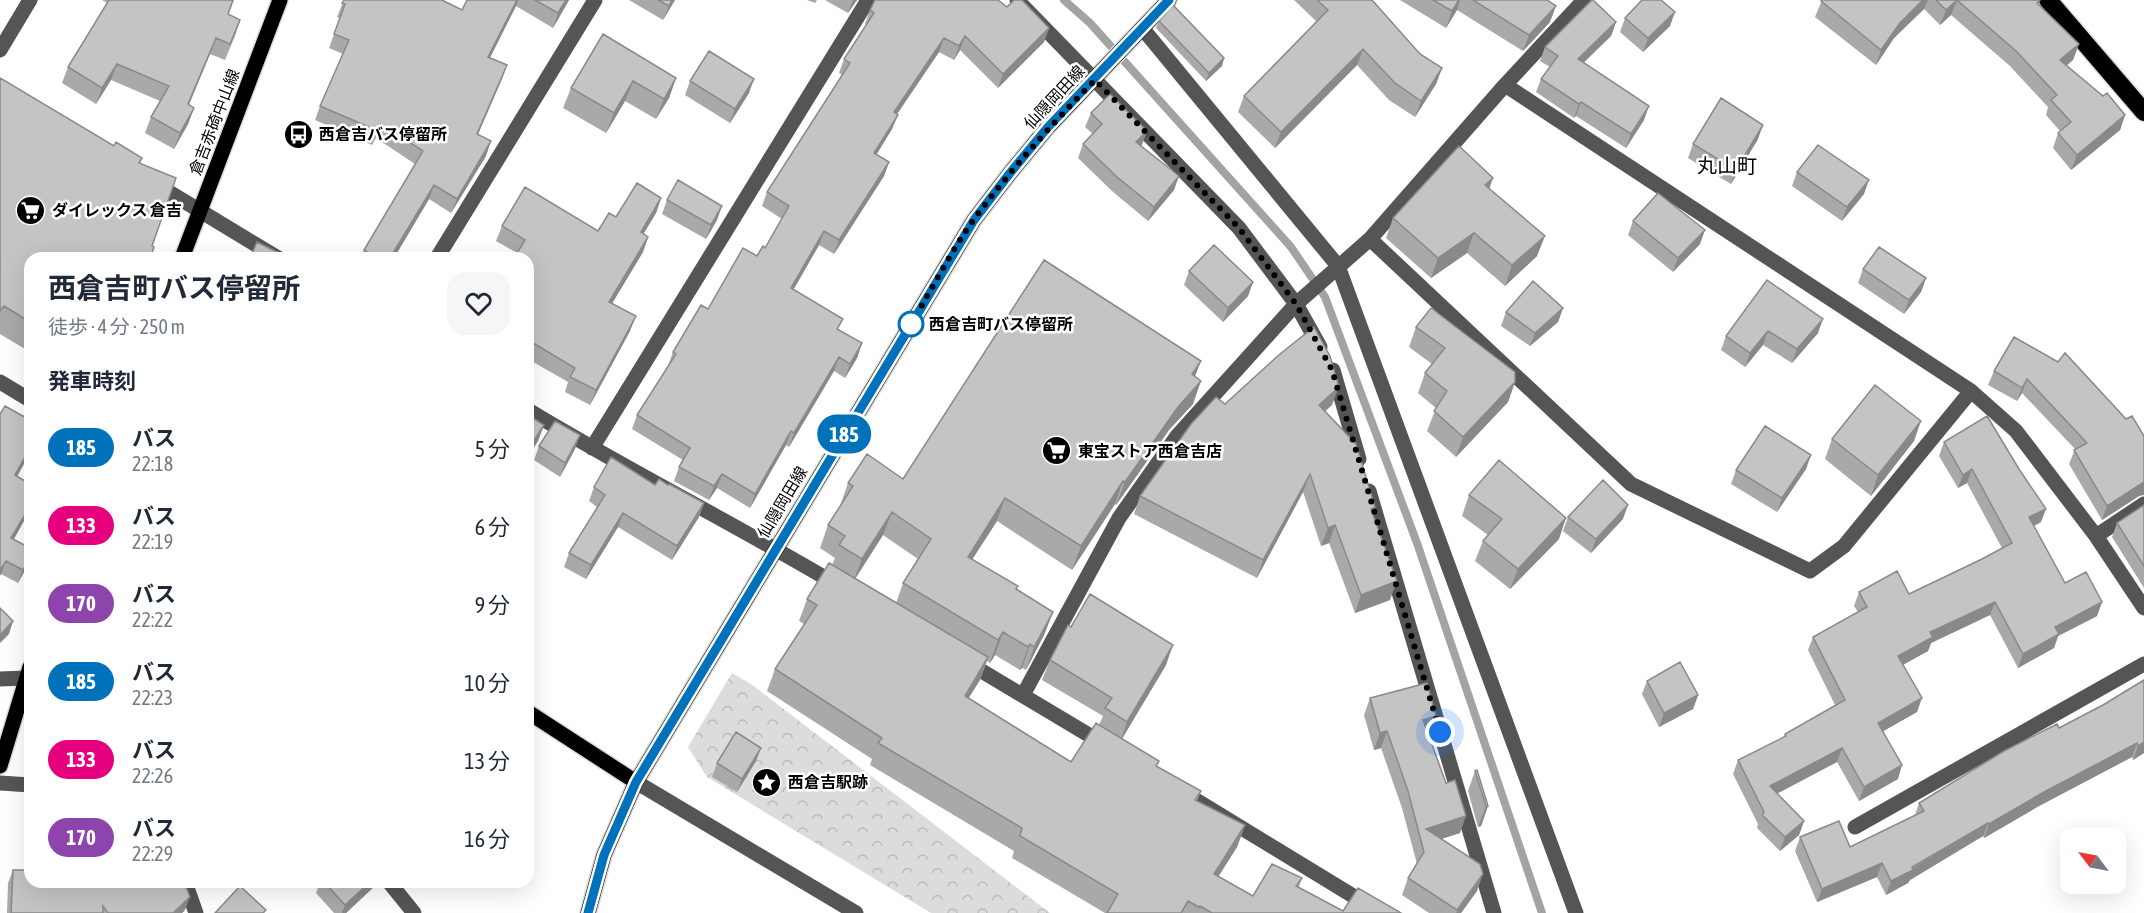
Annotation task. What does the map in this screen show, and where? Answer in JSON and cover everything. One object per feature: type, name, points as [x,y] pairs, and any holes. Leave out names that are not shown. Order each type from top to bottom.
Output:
[{"type":"highway","points":[[2048,0],[2144,112]]},
{"type":"main road","name":"倉吉赤碕中山線","points":[[184,252],[280,0]]},
{"type":"main road","name":"仙隠岡田線","points":[[588,913],[604,855],[636,782],[974,220],[1048,127],[1169,0]]},
{"type":"main road","points":[[0,766],[24,686]]},
{"type":"main road","points":[[534,716],[636,782]]},
{"type":"street","points":[[0,50],[30,0]]},
{"type":"street","points":[[440,252],[595,0]]},
{"type":"street","points":[[592,448],[868,0]]},
{"type":"street","points":[[1017,0],[1099,75],[1239,228],[1296,304],[1332,370],[1494,913]]},
{"type":"street","points":[[1023,695],[1119,518],[1177,436],[1296,304],[1370,239],[1505,85],[1584,0]]},
{"type":"street","points":[[1139,33],[1338,266],[1576,913]]},
{"type":"street","points":[[1505,85],[1971,391],[2016,431],[2096,536],[2144,608]]},
{"type":"street","points":[[140,174],[268,252]]},
{"type":"street","points":[[1370,239],[1631,484],[1810,571],[1844,546],[1971,391]]},
{"type":"street","points":[[0,382],[24,396]]},
{"type":"street","points":[[534,414],[855,595]]},
{"type":"street","points":[[2096,536],[2144,504]]},
{"type":"street","points":[[954,654],[1115,751]]},
{"type":"street","points":[[1855,827],[2144,664]]},
{"type":"street","points":[[0,679],[24,674]]},
{"type":"street","points":[[636,782],[856,913]]},
{"type":"street","points":[[1166,782],[1381,913]]},
{"type":"street","points":[[0,783],[24,785]]},
{"type":"street","points":[[187,888],[196,913]]},
{"type":"street","points":[[394,888],[414,913]]},
{"type":"green space","points":[[732,673],[751,684],[1050,913],[931,913],[707,777],[688,747]]},
{"type":"building","points":[[109,0],[233,0],[228,14],[240,20],[230,44],[216,38],[188,104],[194,108],[180,133],[151,117],[169,86],[117,64],[102,88],[68,67]]},
{"type":"building","points":[[344,0],[442,0],[462,10],[467,0],[517,0],[488,57],[507,65],[477,134],[491,141],[457,199],[434,185],[394,252],[364,250],[423,151],[381,124],[378,131],[320,106],[349,40],[334,34],[345,4],[342,3]]},
{"type":"building","points":[[535,0],[566,0],[558,13]]},
{"type":"building","points":[[658,0],[672,0],[669,6]]},
{"type":"building","points":[[875,0],[998,0],[1007,7],[1014,0],[1022,0],[1049,28],[1003,74],[965,36],[959,46],[944,38],[894,112],[898,115],[874,153],[889,162],[839,240],[824,231],[791,288],[843,319],[837,329],[862,343],[850,364],[839,357],[794,433],[791,431],[755,494],[722,474],[714,486],[679,467],[690,448],[637,415],[676,354],[673,352],[701,305],[708,309],[743,248],[757,256],[763,246],[765,248],[789,206],[767,192],[850,63],[844,59],[874,13],[870,10]]},
{"type":"building","points":[[1317,0],[1372,0],[1420,54],[1442,68],[1421,101],[1395,83],[1363,49],[1281,132],[1244,96],[1328,10]]},
{"type":"building","points":[[1433,0],[1459,0],[1452,11]]},
{"type":"building","points":[[1473,0],[1547,0],[1556,6],[1529,35]]},
{"type":"building","points":[[1592,0],[1616,22],[1578,59],[1649,106],[1631,134],[1541,79],[1558,56],[1545,47]]},
{"type":"building","points":[[1642,0],[1661,0],[1675,12],[1648,38],[1625,18]]},
{"type":"building","points":[[1822,0],[1923,0],[1900,23],[1881,50]]},
{"type":"building","points":[[1936,0],[1957,0],[1946,10]]},
{"type":"building","points":[[1957,0],[2040,0],[2037,3],[2079,44],[2060,60],[2103,96],[2107,93],[2125,115],[2077,155],[2058,133],[2071,122],[2051,100],[2057,95],[2016,51]]},
{"type":"building","points":[[1173,5],[1224,58],[1209,73],[1159,21]]},
{"type":"building","points":[[603,34],[676,78],[664,99],[633,81],[614,113],[571,88]]},
{"type":"building","points":[[709,51],[754,79],[735,109],[690,81]]},
{"type":"building","points":[[0,78],[114,146],[116,142],[142,158],[139,163],[176,178],[152,246],[154,247],[152,252],[24,252],[24,318],[4,306],[0,311]]},
{"type":"building","points":[[1110,94],[1147,131],[1136,142],[1179,176],[1154,207],[1117,177],[1083,144],[1102,124],[1091,113]]},
{"type":"building","points":[[1721,98],[1763,125],[1736,170],[1693,144]]},
{"type":"building","points":[[1818,145],[1869,180],[1847,207],[1797,172]]},
{"type":"building","points":[[1459,146],[1493,178],[1485,185],[1545,236],[1512,265],[1474,233],[1438,258],[1393,218]]},
{"type":"building","points":[[678,180],[722,206],[711,225],[667,200]]},
{"type":"building","points":[[637,183],[661,198],[641,232],[648,237],[609,302],[636,316],[596,390],[570,377],[575,368],[534,344],[534,252],[518,252],[525,240],[502,226],[525,187],[598,231],[609,213],[616,217]]},
{"type":"building","points":[[1658,193],[1705,230],[1678,258],[1633,221]]},
{"type":"building","points":[[257,242],[277,252],[253,252]]},
{"type":"building","points":[[1214,245],[1253,282],[1228,308],[1189,271]]},
{"type":"building","points":[[1879,247],[1926,278],[1909,300],[1863,269]]},
{"type":"building","points":[[1044,260],[1201,361],[1192,374],[1201,381],[1178,407],[1125,482],[1123,481],[1081,546],[1005,498],[968,557],[1018,586],[1016,589],[1053,612],[1034,647],[1030,644],[1028,647],[1003,632],[998,640],[903,583],[931,539],[892,512],[862,559],[839,545],[845,536],[828,525],[853,486],[848,483],[867,454],[903,479]]},
{"type":"building","points":[[1767,280],[1823,319],[1797,349],[1768,331],[1750,353],[1726,336]]},
{"type":"building","points":[[1533,281],[1563,308],[1535,333],[1506,312]]},
{"type":"building","points":[[1431,308],[1515,372],[1515,382],[1463,437],[1434,411],[1447,391],[1425,373],[1445,348],[1416,327]]},
{"type":"building","points":[[1314,327],[1330,356],[1339,387],[1319,405],[1356,444],[1375,507],[1371,509],[1397,581],[1361,595],[1335,525],[1328,528],[1310,474],[1263,560],[1140,496],[1191,424],[1216,397],[1225,404],[1280,354]]},
{"type":"building","points":[[2014,337],[2058,362],[2065,353],[2126,419],[2132,416],[2144,436],[2144,482],[2107,506],[2074,450],[2087,443],[2027,379],[2022,388],[1994,371]]},
{"type":"building","points":[[1875,385],[1921,421],[1878,475],[1832,439]]},
{"type":"building","points":[[5,406],[24,417],[24,459],[15,475],[24,480],[24,516],[11,538],[24,545],[23,570],[6,561],[0,570],[0,414]]},
{"type":"building","points":[[1987,416],[2046,509],[2029,517],[2065,583],[2086,572],[2102,602],[2055,627],[2059,634],[2023,654],[1995,602],[1930,632],[1933,637],[1898,656],[1922,698],[1878,723],[1902,765],[1864,787],[1842,748],[1770,786],[1804,821],[1785,837],[1762,815],[1764,812],[1738,760],[1786,736],[1785,734],[1845,700],[1813,637],[1867,607],[1859,592],[1897,571],[1909,594],[2012,543],[1972,469],[1963,475],[1944,442]]},
{"type":"building","points":[[534,419],[544,425],[534,441]]},
{"type":"building","points":[[555,421],[580,435],[565,463],[539,446]]},
{"type":"building","points":[[1765,426],[1811,455],[1782,498],[1736,470]]},
{"type":"building","points":[[611,457],[655,485],[659,479],[704,503],[677,546],[623,513],[591,565],[569,553],[605,495],[594,487]]},
{"type":"building","points":[[1499,460],[1566,518],[1518,569],[1483,541],[1502,519],[1469,495]]},
{"type":"building","points":[[1603,480],[1628,505],[1596,539],[1568,517]]},
{"type":"building","points":[[2144,505],[2144,566],[2117,523]]},
{"type":"building","points":[[829,563],[988,657],[965,696],[1071,762],[1096,723],[1159,761],[1156,766],[1201,791],[1195,800],[1245,825],[1214,874],[1253,896],[1272,864],[1302,878],[1296,886],[1343,911],[1358,888],[1401,913],[1212,913],[1188,901],[1181,913],[1107,913],[1118,894],[1020,836],[1022,828],[878,743],[882,738],[775,669],[817,605],[807,599]]},
{"type":"building","points":[[1090,594],[1173,645],[1127,722],[1105,708],[1112,698],[1050,660],[1068,625],[1071,627]]},
{"type":"building","points":[[0,608],[13,621],[0,635]]},
{"type":"building","points":[[1680,662],[1698,695],[1664,713],[1647,681]]},
{"type":"building","points":[[2144,680],[2144,742],[2138,746],[2137,743],[2044,792],[1891,881],[1882,863],[1822,889],[1800,837],[1839,821],[1850,847],[1924,811],[1919,803],[2004,751],[2057,724],[2059,728]]},
{"type":"building","points":[[1427,683],[1436,716],[1423,720],[1446,783],[1455,780],[1466,816],[1426,829],[1480,864],[1483,874],[1457,910],[1408,878],[1424,852],[1408,791],[1387,731],[1380,733],[1370,698]]},
{"type":"building","points":[[736,732],[761,748],[742,779],[717,763]]},
{"type":"building","points":[[1477,770],[1488,806],[1486,806],[1475,771]]},
{"type":"building","points":[[13,870],[24,870],[24,888],[186,888],[190,897],[173,913],[108,913],[103,906],[103,913],[11,913]]},
{"type":"building","points":[[238,888],[242,888],[266,910],[263,913],[215,913]]},
{"type":"building","points":[[329,888],[363,888],[345,905]]},
{"type":"waterway","points":[[1064,0],[1090,23],[1291,247],[1325,297],[1417,543],[1542,913]]},
{"type":"bus line","name":"185","points":[[588,913],[604,855],[636,782],[974,220],[1048,127],[1169,0]]},
{"type":"place","name":"西倉吉バス停留所","points":[[298,134]]},
{"type":"place","name":"ダイレックス 倉吉","points":[[31,210]]},
{"type":"place","name":"西倉吉町バス停留所","points":[[911,324]]},
{"type":"place","name":"東宝ストア西倉吉店","points":[[1057,451]]},
{"type":"place","name":"西倉吉駅跡","points":[[767,782]]},
{"type":"district","name":"丸山町","points":[[1727,166]]},
{"type":"route","points":[[911,324],[974,220],[1048,127],[1095,80],[1239,228],[1296,304],[1332,370],[1440,732]]}]
